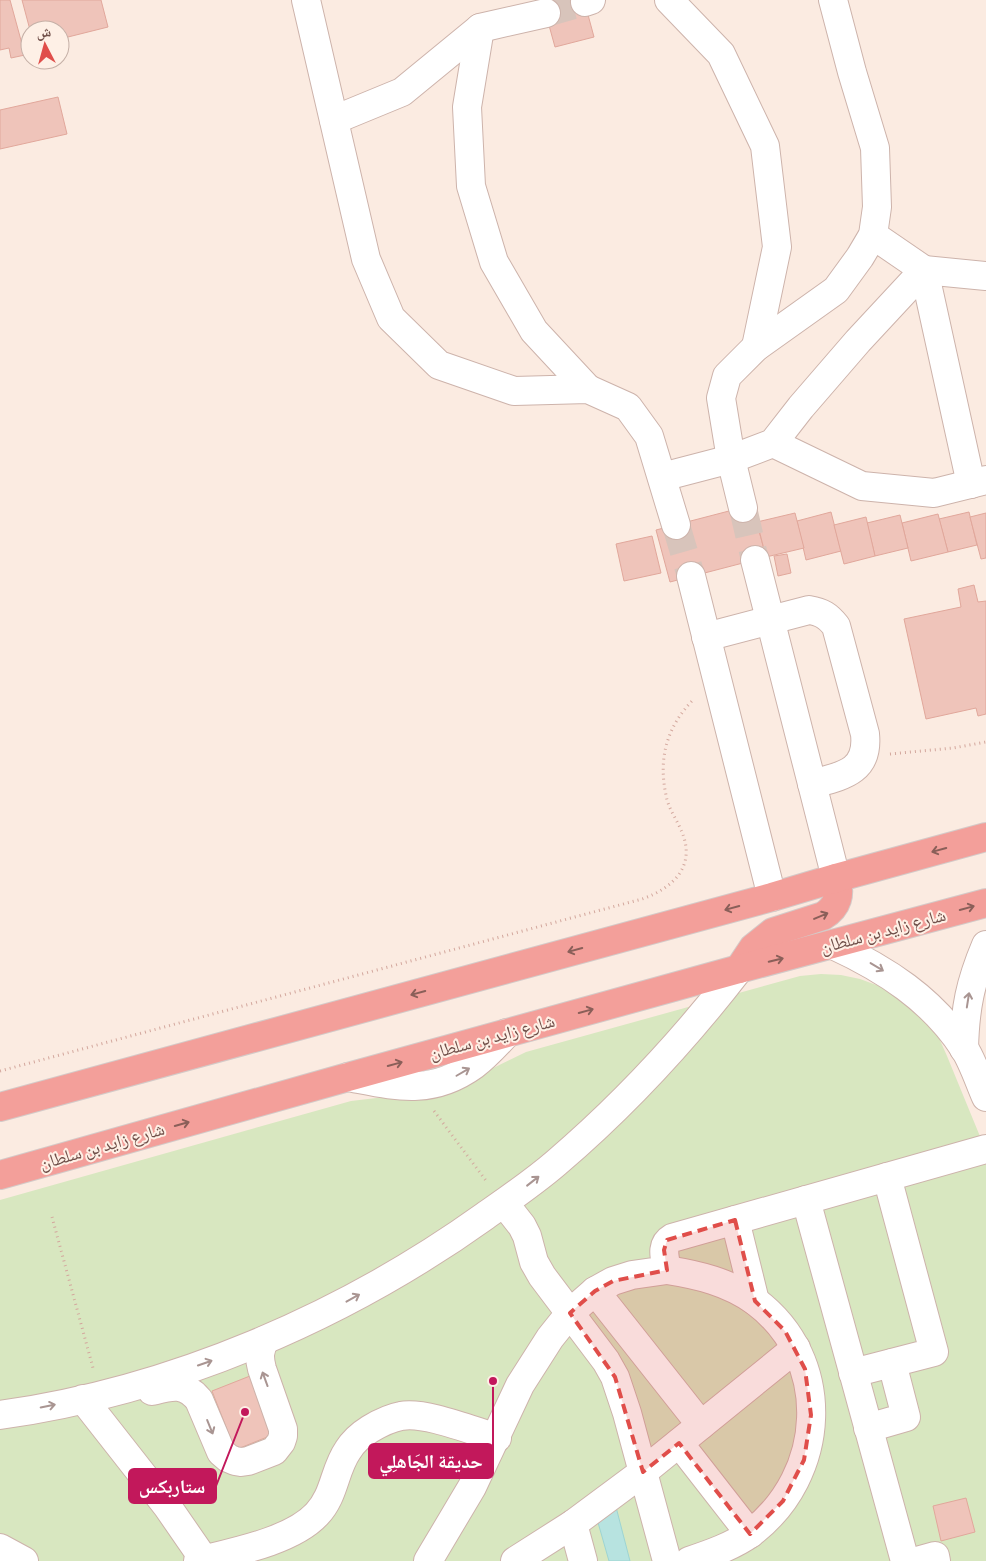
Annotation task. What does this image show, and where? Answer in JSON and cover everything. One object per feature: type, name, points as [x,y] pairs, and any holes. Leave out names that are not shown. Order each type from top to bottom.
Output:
[{"type":"highway","points":[[0,1107],[986,837]]},
{"type":"highway","points":[[739,969],[753,948],[772,932],[824,916],[830,912],[837,900],[838,885],[836,878]]},
{"type":"highway","name":"شارع زايد بن سلطان","points":[[0,1175],[739,969],[986,903]]},
{"type":"street","points":[[306,0],[366,259],[391,318],[439,366],[514,391],[588,390],[628,407],[649,436],[676,525]]},
{"type":"street","points":[[669,0],[721,54],[765,146],[777,247],[756,347]]},
{"type":"street","points":[[743,508],[731,459],[721,398],[727,376],[756,347],[836,290],[873,235],[877,207],[875,148],[833,0]]},
{"type":"street","points":[[334,120],[402,92],[480,28],[546,13]]},
{"type":"street","points":[[480,28],[467,107],[471,186],[494,262],[534,331],[588,390]]},
{"type":"street","points":[[873,235],[924,270],[986,276]]},
{"type":"street","points":[[662,477],[731,459],[773,442],[858,341],[924,270]]},
{"type":"street","points":[[773,442],[862,486],[934,493],[979,482],[924,270]]},
{"type":"street","points":[[755,560],[836,878]]},
{"type":"street","points":[[691,576],[772,897]]},
{"type":"street","points":[[706,637],[809,610],[825,614],[836,626],[866,744],[864,756],[850,772],[840,777],[812,784]]},
{"type":"street","points":[[833,945],[864,959],[893,976],[920,998],[944,1022],[964,1049],[986,1097]]},
{"type":"street","points":[[964,1049],[965,1020],[969,992],[986,945]]},
{"type":"street","points":[[0,1415],[148,1382],[266,1340],[334,1308],[450,1242],[556,1163],[621,1103],[683,1039],[739,969]]},
{"type":"street","points":[[348,1077],[393,1086],[428,1085],[445,1081],[462,1074],[476,1064],[507,1033]]},
{"type":"street","points":[[667,1270],[664,1250],[668,1240],[677,1236],[986,1149]]},
{"type":"street","points":[[853,1374],[934,1352],[887,1177]]},
{"type":"street","points":[[806,1200],[905,1561]]},
{"type":"street","points":[[504,1203],[522,1226],[527,1236],[534,1262],[542,1276],[606,1361],[615,1377],[627,1413],[666,1561]]},
{"type":"street","points":[[735,1220],[755,1302]]},
{"type":"street","points":[[428,1561],[472,1487],[520,1385],[550,1338],[570,1313],[599,1296],[613,1281],[632,1275],[667,1270],[693,1274],[718,1281],[742,1293],[771,1315],[789,1354]]},
{"type":"street","points":[[599,1296],[624,1294],[653,1288],[683,1289],[702,1293],[739,1311],[805,1369],[810,1391],[811,1415],[809,1438],[795,1481],[783,1501],[750,1534],[711,1554],[689,1561]]},
{"type":"street","points":[[599,1296],[701,1426]]},
{"type":"street","points":[[92,1396],[122,1399],[169,1387],[185,1388],[193,1392],[199,1400],[221,1452],[235,1461],[248,1461],[274,1451],[283,1436],[283,1428],[260,1361],[261,1347],[266,1340]]},
{"type":"street","points":[[515,1561],[573,1524],[643,1472],[789,1354]]},
{"type":"street","points":[[868,1428],[906,1417],[892,1363]]},
{"type":"street","points":[[92,1396],[203,1560],[275,1540],[297,1530],[317,1514],[331,1493],[348,1450],[363,1433],[381,1422],[403,1416],[425,1416],[496,1438]]},
{"type":"street","points":[[679,1443],[750,1534]]},
{"type":"street","points":[[573,1524],[584,1561]]},
{"type":"street","points":[[917,1561],[935,1556],[936,1561]]},
{"type":"path","points":[[0,1071],[642,899],[658,893],[676,879],[684,867],[686,857],[686,847],[682,831],[671,811],[666,796],[663,777],[667,743],[674,724],[682,711],[694,698],[720,690]]},
{"type":"path","points":[[864,756],[953,748],[986,742]]},
{"type":"path","points":[[415,1086],[504,1203]]},
{"type":"path","points":[[52,1217],[92,1396]]},
{"type":"highlighted area","points":[[735,1220],[755,1301],[785,1331],[805,1369],[811,1415],[804,1460],[783,1501],[750,1534],[679,1443],[643,1472],[615,1377],[570,1313],[595,1291],[613,1281],[667,1270],[664,1250],[667,1240]]},
{"type":"green space","points":[[841,975],[879,986],[897,996],[927,1022],[939,1038],[986,1151],[986,1561],[0,1561],[0,1200],[351,1101],[410,1094],[485,1072],[526,1052],[800,976]]},
{"type":"water","points":[[616,1507],[630,1561],[609,1561],[597,1519]]},
{"type":"building","points":[[0,0],[10,0],[20,37],[20,56],[11,58],[9,48],[0,50]]},
{"type":"building","points":[[22,0],[101,0],[108,27],[70,36],[70,20],[27,20]]},
{"type":"building","points":[[542,0],[584,0],[594,37],[555,47]]},
{"type":"building","points":[[58,97],[67,134],[0,149],[0,110]]},
{"type":"building","points":[[752,505],[766,557],[670,582],[656,530]]},
{"type":"building","points":[[831,512],[841,551],[806,560],[797,521]]},
{"type":"building","points":[[969,512],[977,545],[948,552],[939,519]]},
{"type":"building","points":[[795,513],[804,548],[766,557],[757,522]]},
{"type":"building","points":[[986,513],[986,558],[981,559],[970,517]]},
{"type":"building","points":[[938,514],[948,552],[911,561],[902,523]]},
{"type":"building","points":[[900,515],[908,548],[875,556],[867,523]]},
{"type":"building","points":[[866,517],[875,556],[844,564],[834,525]]},
{"type":"building","points":[[652,536],[661,573],[624,581],[616,544]]},
{"type":"building","points":[[787,554],[791,573],[778,576],[774,556]]},
{"type":"building","points":[[974,585],[978,602],[986,601],[986,714],[978,716],[976,708],[926,719],[904,619],[961,607],[958,589]]},
{"type":"building","points":[[255,1374],[277,1433],[235,1450],[212,1391]]},
{"type":"building","points":[[966,1498],[975,1532],[941,1541],[933,1506]]},
{"type":"tunnel","points":[[546,13],[585,2]]},
{"type":"tunnel","points":[[743,508],[755,560]]},
{"type":"tunnel","points":[[676,525],[691,576]]},
{"type":"place","name":"حديقة الجَاهلِي","points":[[493,1381]]},
{"type":"place","name":"ستاربكس","points":[[245,1412]]}]
